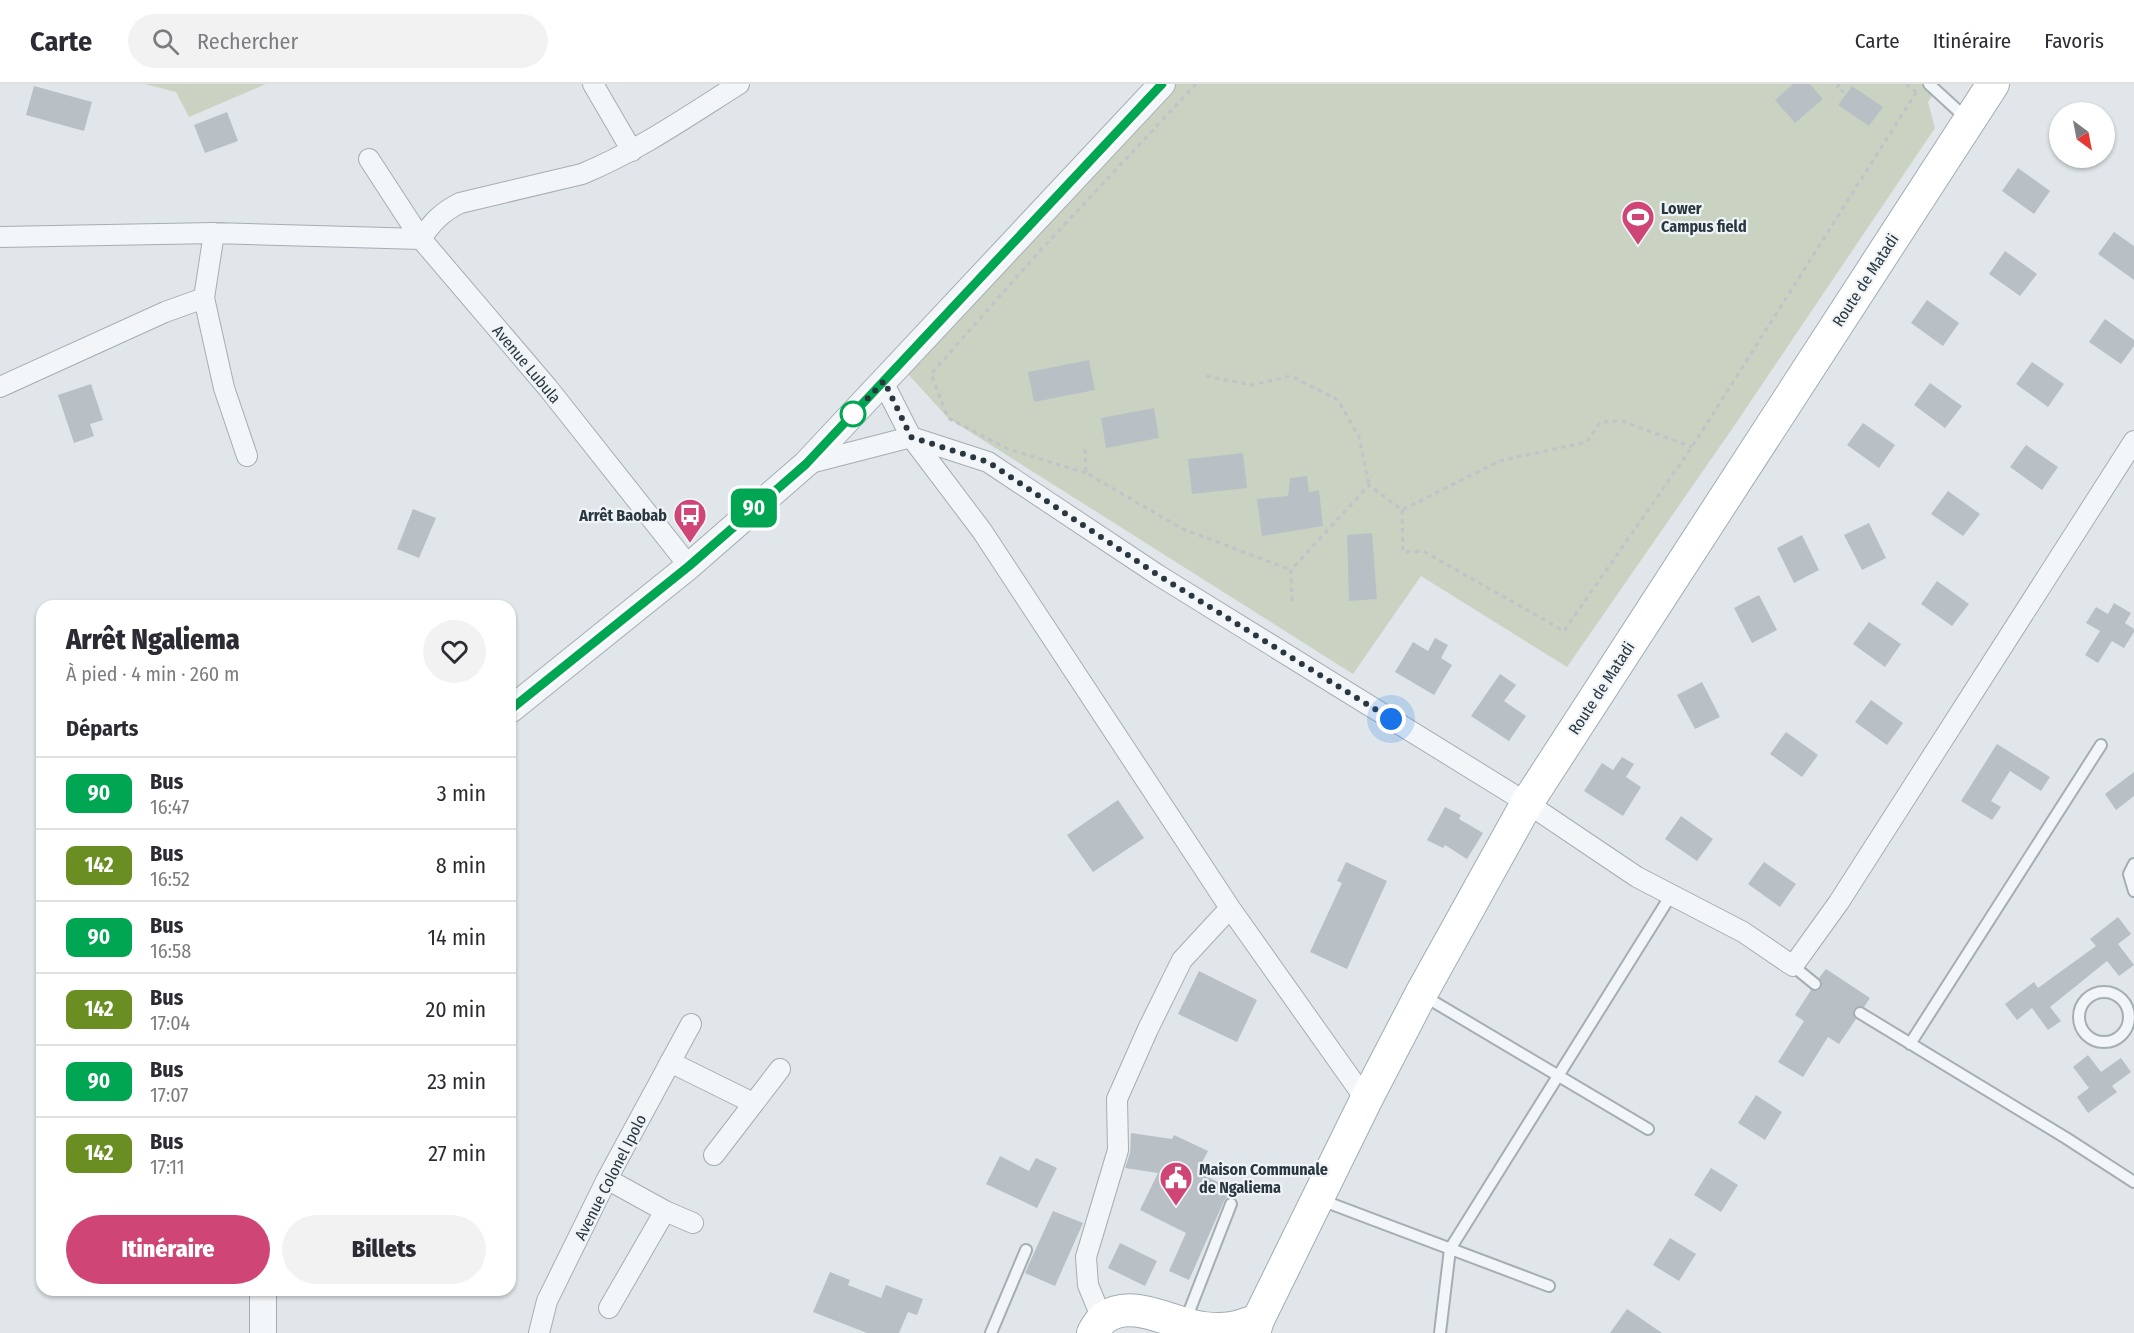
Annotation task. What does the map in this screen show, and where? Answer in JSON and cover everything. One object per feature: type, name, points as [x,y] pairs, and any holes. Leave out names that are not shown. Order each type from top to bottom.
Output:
[{"type":"main road","name":"Route de Matadi","points":[[1098,1326],[1116,1312],[1131,1311],[1201,1328],[1230,1330],[1256,1327],[1366,1100],[1421,994],[1527,803],[1993,84]]},
{"type":"street","points":[[593,84],[632,151]]},
{"type":"street","points":[[0,237],[214,233],[421,239],[433,220],[459,203],[582,174],[632,151],[739,84]]},
{"type":"street","points":[[516,705],[689,566],[806,464],[1162,84]]},
{"type":"street","name":"Avenue Lubula","points":[[369,159],[421,239],[548,387],[689,566]]},
{"type":"street","points":[[214,233],[204,298],[224,388],[247,456]]},
{"type":"street","points":[[0,387],[165,312],[204,298]]},
{"type":"street","points":[[884,381],[911,437],[982,531],[1230,908],[1366,1100]]},
{"type":"street","points":[[806,464],[911,437],[988,462],[1158,575],[1527,803],[1637,877],[1743,932],[1793,966],[1839,902],[2134,441]]},
{"type":"street","points":[[1098,1326],[1088,1285],[1086,1257],[1118,1150],[1117,1099],[1182,960],[1230,908]]},
{"type":"street","name":"Avenue Colonel Ipolo","points":[[539,1333],[547,1301],[607,1179],[691,1024]]},
{"type":"street","points":[[670,1062],[753,1103]]},
{"type":"street","points":[[714,1155],[780,1069]]},
{"type":"street","points":[[607,1179],[665,1211],[693,1223]]},
{"type":"street","points":[[609,1308],[665,1211]]},
{"type":"street","points":[[262,1333],[263,1296]]},
{"type":"lane","points":[[1929,84],[1969,121]]},
{"type":"lane","points":[[1910,1044],[2101,745]]},
{"type":"lane","points":[[2134,864],[2129,874],[2134,891]]},
{"type":"lane","points":[[1440,1333],[1450,1249],[1671,895]]},
{"type":"lane","points":[[1793,966],[1815,984]]},
{"type":"lane","points":[[2111,992],[2125,1002],[2129,1018],[2124,1033],[2109,1042],[2100,1042],[2085,1035],[2078,1020],[2079,1011],[2088,997],[2095,993],[2111,992]]},
{"type":"lane","points":[[1421,994],[1648,1129]]},
{"type":"lane","points":[[2125,1002],[2134,995]]},
{"type":"lane","points":[[1860,1013],[2134,1182]]},
{"type":"lane","points":[[1318,1199],[1549,1286]]},
{"type":"lane","points":[[1184,1324],[1231,1204]]},
{"type":"lane","points":[[991,1333],[1026,1250]]},
{"type":"path","points":[[1196,84],[1038,253],[931,374],[948,418],[1008,449],[1086,473],[1183,529],[1291,570]]},
{"type":"path","points":[[1840,84],[1838,87],[1846,94]]},
{"type":"path","points":[[1906,84],[1916,92]]},
{"type":"path","points":[[1402,510],[1403,552],[1423,551],[1564,632],[1692,447],[1921,84]]},
{"type":"path","points":[[1206,376],[1252,385],[1291,376],[1338,400],[1359,437],[1369,486],[1402,510]]},
{"type":"path","points":[[1402,510],[1498,462],[1587,442],[1600,422],[1622,422],[1692,447]]},
{"type":"path","points":[[1085,449],[1086,473]]},
{"type":"path","points":[[1293,601],[1291,570],[1369,486]]},
{"type":"green space","points":[[145,84],[266,84],[189,117],[176,92]]},
{"type":"green space","points":[[1176,84],[1940,84],[1928,102],[1935,128],[1732,429],[1567,667],[1421,576],[1353,674],[948,418],[908,374],[943,327]]},
{"type":"building","points":[[1793,84],[1810,84],[1823,99],[1795,123],[1775,100]]},
{"type":"building","points":[[34,86],[92,102],[84,131],[26,115]]},
{"type":"building","points":[[1852,86],[1883,107],[1869,126],[1838,105]]},
{"type":"building","points":[[227,112],[238,141],[205,153],[194,125]]},
{"type":"building","points":[[2018,168],[2050,191],[2034,214],[2002,191]]},
{"type":"building","points":[[2114,232],[2134,246],[2134,280],[2098,254]]},
{"type":"building","points":[[2005,251],[2037,274],[2020,296],[1989,274]]},
{"type":"building","points":[[1927,300],[1959,323],[1943,346],[1911,323]]},
{"type":"building","points":[[2105,319],[2134,340],[2134,346],[2121,364],[2089,342]]},
{"type":"building","points":[[1089,360],[1095,390],[1034,402],[1028,372]]},
{"type":"building","points":[[2032,362],[2064,384],[2048,407],[2016,384]]},
{"type":"building","points":[[1930,383],[1962,406],[1945,428],[1914,405]]},
{"type":"building","points":[[91,384],[103,420],[90,424],[94,436],[74,443],[58,395]]},
{"type":"building","points":[[1154,408],[1159,438],[1106,448],[1101,418]]},
{"type":"building","points":[[1863,423],[1895,445],[1879,468],[1847,445]]},
{"type":"building","points":[[2026,445],[2058,467],[2042,490],[2010,467]]},
{"type":"building","points":[[1243,453],[1247,488],[1192,494],[1188,459]]},
{"type":"building","points":[[1307,476],[1309,492],[1319,490],[1323,526],[1262,536],[1257,499],[1288,496],[1290,478]]},
{"type":"building","points":[[1948,491],[1980,514],[1963,536],[1931,514]]},
{"type":"building","points":[[413,509],[436,518],[419,558],[397,549]]},
{"type":"building","points":[[1869,523],[1886,558],[1862,570],[1844,535]]},
{"type":"building","points":[[1372,533],[1377,599],[1349,601],[1347,535]]},
{"type":"building","points":[[1802,535],[1819,570],[1794,583],[1777,548]]},
{"type":"building","points":[[1937,581],[1969,604],[1952,626],[1921,604]]},
{"type":"building","points":[[1759,595],[1777,630],[1752,643],[1734,608]]},
{"type":"building","points":[[2114,603],[2131,613],[2125,623],[2134,629],[2134,632],[2124,648],[2112,641],[2098,663],[2085,655],[2100,631],[2086,623],[2096,607],[2108,614]]},
{"type":"building","points":[[1869,622],[1901,644],[1885,667],[1853,644]]},
{"type":"building","points":[[1435,638],[1448,645],[1441,658],[1452,665],[1434,695],[1395,672],[1413,642],[1428,651]]},
{"type":"building","points":[[1500,674],[1516,685],[1504,701],[1526,716],[1509,741],[1471,716]]},
{"type":"building","points":[[1702,682],[1720,717],[1695,729],[1677,695]]},
{"type":"building","points":[[1871,700],[1903,723],[1887,745],[1855,722]]},
{"type":"building","points":[[1786,732],[1818,755],[1802,777],[1770,754]]},
{"type":"building","points":[[1997,744],[2050,777],[2041,791],[2010,771],[1991,801],[2001,807],[1992,820],[1961,801]]},
{"type":"building","points":[[1622,757],[1634,764],[1626,777],[1641,787],[1623,816],[1584,791],[1602,763],[1613,770]]},
{"type":"building","points":[[2134,772],[2134,796],[2116,810],[2105,794]]},
{"type":"building","points":[[1118,800],[1144,838],[1093,872],[1067,835]]},
{"type":"building","points":[[1445,807],[1461,815],[1459,819],[1483,833],[1467,859],[1445,845],[1443,848],[1427,840]]},
{"type":"building","points":[[1681,816],[1713,839],[1697,861],[1665,839]]},
{"type":"building","points":[[1346,862],[1387,881],[1347,969],[1310,952],[1342,883],[1337,881]]},
{"type":"building","points":[[1764,862],[1796,884],[1780,907],[1748,884]]},
{"type":"building","points":[[2118,917],[2131,934],[2118,944],[2134,965],[2119,976],[2107,961],[2050,1007],[2061,1021],[2048,1030],[2032,1008],[2017,1020],[2005,1004],[2034,982],[2038,988],[2096,946],[2090,939]]},
{"type":"building","points":[[1826,969],[1870,998],[1864,1007],[1854,1009],[1856,1019],[1839,1044],[1828,1037],[1803,1077],[1778,1062],[1804,1021],[1795,1015],[1811,990],[1817,991],[1821,988],[1822,982],[1819,978]]},
{"type":"building","points":[[1199,971],[1257,1000],[1237,1042],[1178,1014]]},
{"type":"building","points":[[2088,1055],[2101,1072],[2121,1058],[2131,1072],[2112,1086],[2117,1092],[2088,1113],[2077,1097],[2089,1088],[2073,1067]]},
{"type":"building","points":[[1756,1095],[1782,1112],[1765,1140],[1738,1123]]},
{"type":"building","points":[[1131,1133],[1172,1139],[1174,1135],[1208,1151],[1197,1172],[1233,1189],[1224,1201],[1189,1280],[1169,1271],[1186,1233],[1140,1210],[1158,1173],[1125,1168],[1130,1153]]},
{"type":"building","points":[[1000,1156],[1029,1171],[1036,1158],[1057,1168],[1037,1208],[986,1184]]},
{"type":"building","points":[[1711,1168],[1738,1185],[1721,1212],[1694,1195]]},
{"type":"building","points":[[1053,1211],[1083,1223],[1055,1286],[1025,1273]]},
{"type":"building","points":[[1670,1238],[1696,1254],[1679,1281],[1653,1265]]},
{"type":"building","points":[[1120,1243],[1157,1261],[1145,1286],[1108,1268]]},
{"type":"building","points":[[830,1272],[850,1280],[848,1285],[881,1298],[886,1285],[923,1299],[917,1315],[908,1312],[899,1333],[867,1333],[813,1312]]},
{"type":"building","points":[[1627,1309],[1662,1333],[1610,1333]]},
{"type":"bus line","name":"90","points":[[516,705],[689,566],[806,464],[1162,84]]},
{"type":"place","name":"Lower Campus field","points":[[1638,246]]},
{"type":"place","name":"Arrêt Baobab","points":[[690,544]]},
{"type":"place","name":"Maison Communale de Ngaliema","points":[[1176,1207]]},
{"type":"route","points":[[853,414],[884,381],[911,437],[988,462],[1158,575],[1391,719]]}]
